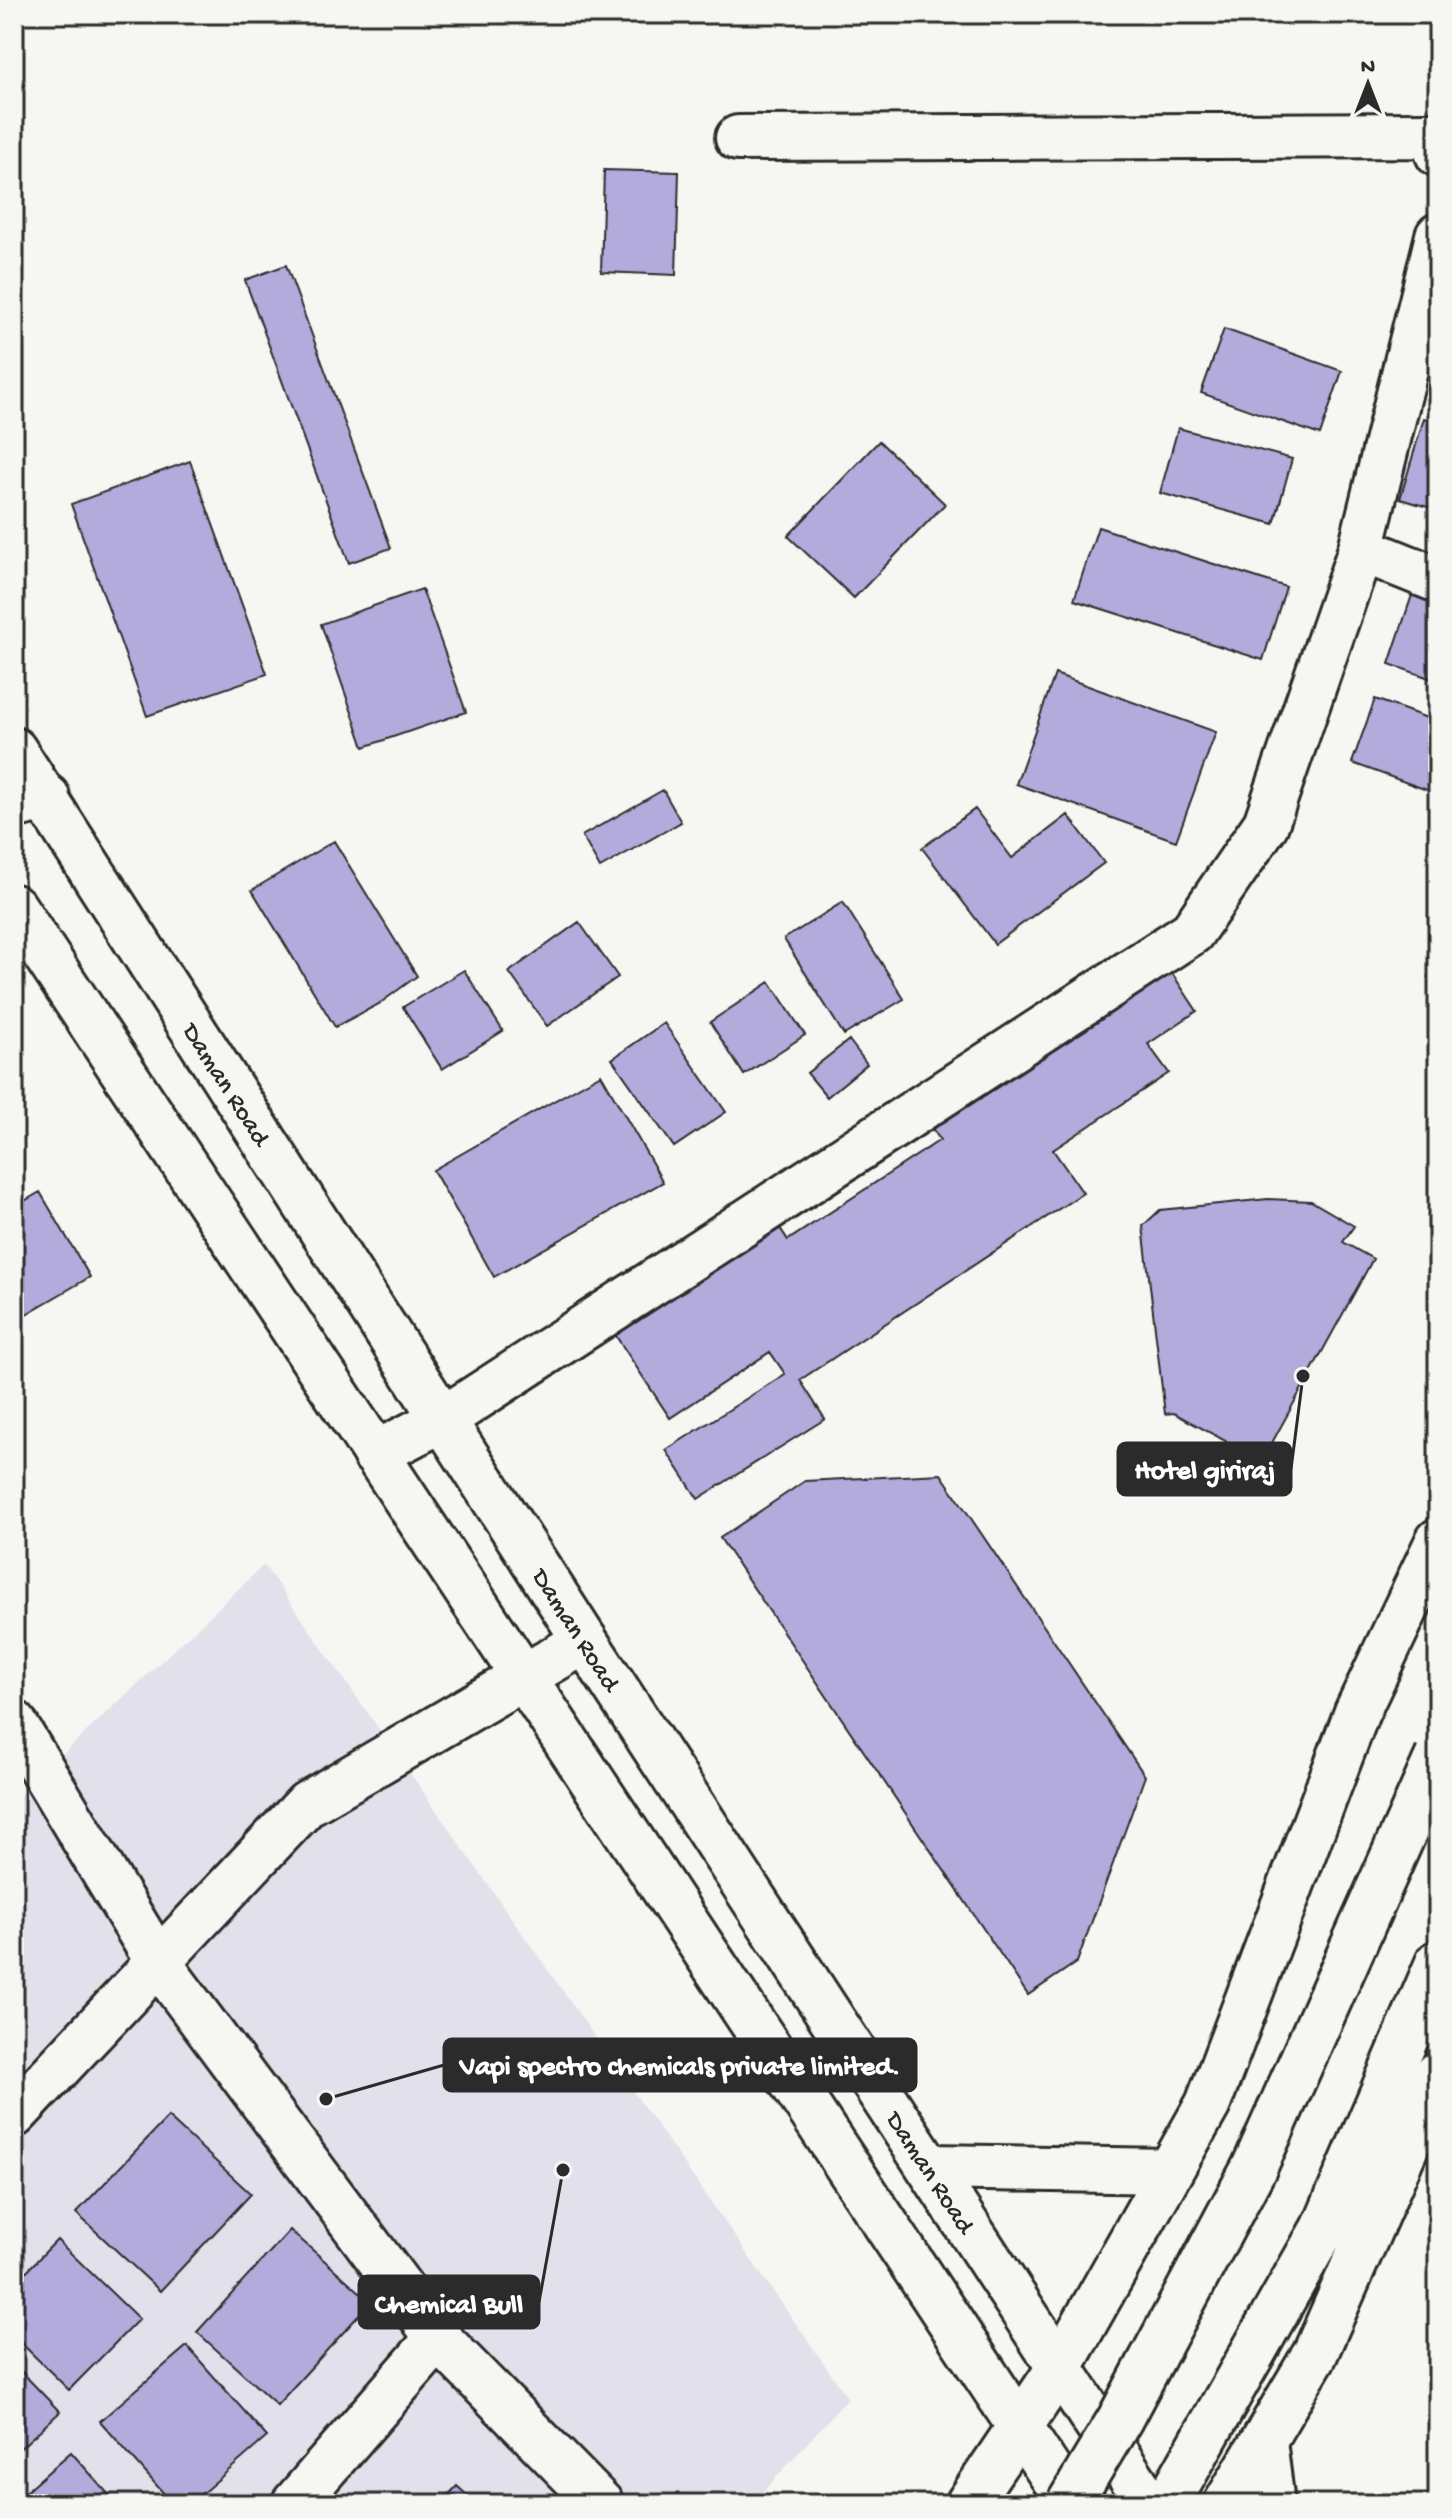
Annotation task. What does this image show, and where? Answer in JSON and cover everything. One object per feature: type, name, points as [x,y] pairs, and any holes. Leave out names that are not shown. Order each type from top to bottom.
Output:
[{"type":"main road","points":[[738,138],[1431,135],[1438,154]]},
{"type":"main road","points":[[375,1454],[445,1418],[1192,932],[1266,824],[1361,549],[1438,236]]},
{"type":"main road","points":[[1361,549],[1438,580]]},
{"type":"main road","name":"Daman Road","points":[[14,750],[31,802],[445,1418],[585,1641],[1149,2504]]},
{"type":"main road","points":[[14,907],[1070,2504],[1120,2419],[1254,2168],[1438,1756]]},
{"type":"main road","points":[[968,2504],[1060,2367],[1208,2104],[1357,1712],[1438,1541]]},
{"type":"main road","points":[[14,2115],[307,1804],[585,1641]]},
{"type":"main road","points":[[14,1723],[158,1962],[438,2338],[601,2504]]},
{"type":"main road","points":[[1167,2504],[1328,2220],[1438,1963]]},
{"type":"main road","points":[[1226,2504],[1315,2354],[1438,2074]]},
{"type":"main road","points":[[929,2167],[1170,2171]]},
{"type":"main road","points":[[294,2504],[438,2338]]},
{"type":"main road","points":[[1264,2441],[1272,2504]]},
{"type":"shaded area","points":[[264,1565],[848,2398],[752,2504],[14,2504],[14,1800]]},
{"type":"building","points":[[604,170],[679,172],[676,275],[601,272]]},
{"type":"building","points":[[286,265],[391,548],[349,563],[245,280]]},
{"type":"building","points":[[1224,329],[1342,371],[1320,435],[1201,393]]},
{"type":"building","points":[[1424,418],[1438,423],[1438,510],[1400,499]]},
{"type":"building","points":[[1178,428],[1292,459],[1274,524],[1160,493]]},
{"type":"building","points":[[879,441],[945,504],[854,598],[788,536]]},
{"type":"building","points":[[190,461],[267,674],[147,716],[71,504]]},
{"type":"building","points":[[1098,527],[1286,587],[1263,660],[1074,600]]},
{"type":"building","points":[[422,589],[466,712],[364,747],[321,624]]},
{"type":"building","points":[[1412,595],[1438,604],[1438,681],[1389,664]]},
{"type":"building","points":[[1055,674],[1216,732],[1176,841],[1016,784]]},
{"type":"building","points":[[1375,699],[1438,722],[1438,794],[1352,763]]},
{"type":"building","points":[[663,790],[681,822],[600,868],[582,836]]},
{"type":"building","points":[[975,809],[1012,858],[1068,815],[1104,863],[995,944],[922,848]]},
{"type":"building","points":[[334,841],[417,976],[379,1004],[335,1027],[252,890]]},
{"type":"building","points":[[843,902],[904,999],[844,1035],[784,939]]},
{"type":"building","points":[[579,922],[618,977],[547,1026],[509,972]]},
{"type":"building","points":[[1164,961],[1197,1011],[1148,1044],[1169,1073],[1053,1150],[1083,1193],[800,1380],[825,1419],[698,1499],[666,1450],[785,1374],[770,1352],[670,1418],[610,1327],[774,1219],[788,1240],[940,1140],[926,1119]]},
{"type":"building","points":[[464,970],[503,1031],[442,1069],[403,1007]]},
{"type":"building","points":[[770,982],[805,1035],[744,1075],[710,1022]]},
{"type":"building","points":[[664,1023],[726,1112],[674,1147],[612,1059]]},
{"type":"building","points":[[849,1040],[867,1064],[827,1097],[807,1073]]},
{"type":"building","points":[[601,1074],[663,1182],[494,1277],[433,1170]]},
{"type":"building","points":[[40,1192],[90,1277],[14,1321],[14,1207]]},
{"type":"building","points":[[1268,1199],[1311,1201],[1354,1226],[1343,1242],[1373,1259],[1262,1461],[1174,1413],[1165,1414],[1143,1226],[1160,1210]]},
{"type":"building","points":[[941,1474],[1145,1776],[1077,1962],[1028,1995],[720,1538],[805,1481]]},
{"type":"building","points":[[168,2117],[251,2194],[160,2291],[76,2213]]},
{"type":"building","points":[[290,2230],[371,2302],[277,2405],[197,2332]]},
{"type":"building","points":[[57,2240],[139,2319],[69,2390],[14,2336],[14,2284]]},
{"type":"building","points":[[187,2346],[267,2437],[190,2504],[173,2504],[100,2421]]},
{"type":"building","points":[[14,2364],[60,2412],[14,2454]]},
{"type":"building","points":[[71,2452],[117,2504],[14,2504],[14,2502]]},
{"type":"building","points":[[457,2486],[477,2504],[440,2504]]},
{"type":"place","name":"Hotel giriraj","points":[[1303,1376]]},
{"type":"place","name":"Vapi spectro chemicals private limited.","points":[[326,2099]]},
{"type":"place","name":"Chemical Bull","points":[[563,2170]]}]
